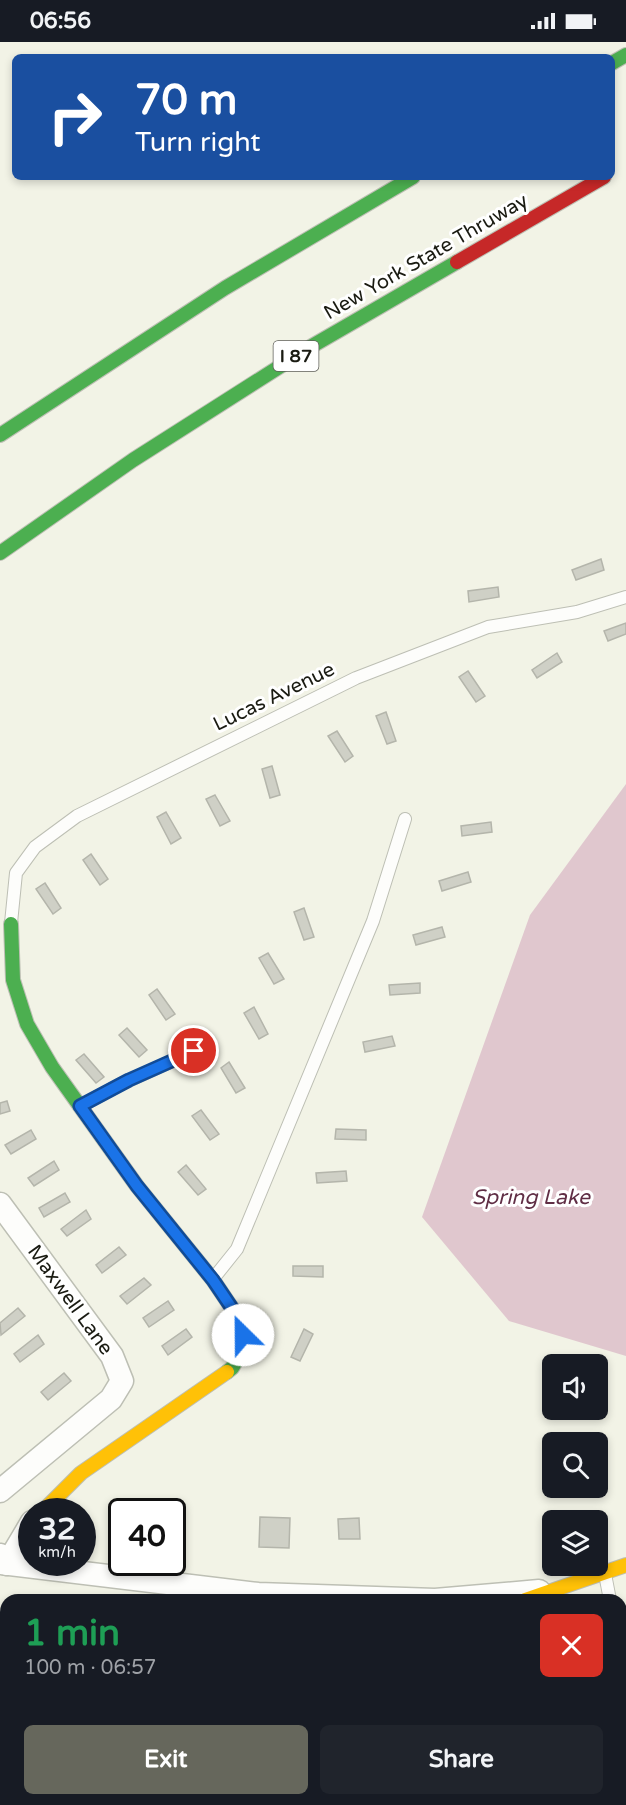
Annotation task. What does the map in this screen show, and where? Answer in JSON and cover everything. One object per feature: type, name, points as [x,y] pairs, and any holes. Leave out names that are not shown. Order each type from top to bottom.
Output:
[{"type":"main road","points":[[0,435],[225,288],[408,180]]},
{"type":"main road","name":"New York State Thruway","points":[[0,553],[133,460],[312,346],[599,180]]},
{"type":"main road","points":[[11,924],[13,980],[8,993],[52,1067],[137,1186],[213,1280],[242,1323],[244,1347],[232,1368],[81,1473],[56,1498]]},
{"type":"main road","points":[[608,1571],[626,1565]]},
{"type":"main road","points":[[544,1594],[594,1576]]},
{"type":"street","name":"Maxwell Lane","points":[[0,1204],[112,1356],[122,1381],[111,1399],[0,1491]]},
{"type":"street","points":[[2,1561],[18,1540]]},
{"type":"street","points":[[2,1561],[258,1594]]},
{"type":"street","points":[[508,1594],[556,1590]]},
{"type":"lane","name":"Lucas Avenue","points":[[11,924],[16,873],[35,847],[77,816],[356,678],[488,627],[578,612],[626,597]]},
{"type":"lane","points":[[213,1280],[237,1249],[373,921],[405,819]]},
{"type":"lane","points":[[80,1106],[129,1080],[194,1051]]},
{"type":"lane","points":[[606,1576],[609,1594]]},
{"type":"water","name":"Spring Lake","points":[[626,784],[626,1356],[509,1321],[422,1217],[530,915]]},
{"type":"building","points":[[601,559],[604,570],[576,580],[572,570]]},
{"type":"building","points":[[498,587],[499,597],[469,602],[468,591]]},
{"type":"building","points":[[626,623],[626,634],[608,641],[604,631]]},
{"type":"building","points":[[557,653],[562,662],[537,678],[532,670]]},
{"type":"building","points":[[468,671],[485,696],[476,702],[459,677]]},
{"type":"building","points":[[386,712],[396,741],[387,744],[376,716]]},
{"type":"building","points":[[337,731],[353,756],[345,762],[328,736]]},
{"type":"building","points":[[272,766],[280,795],[270,798],[262,769]]},
{"type":"building","points":[[215,795],[230,821],[220,826],[206,799]]},
{"type":"building","points":[[166,812],[181,838],[171,844],[157,817]]},
{"type":"building","points":[[491,822],[492,832],[462,836],[461,826]]},
{"type":"building","points":[[91,854],[108,879],[100,885],[83,860]]},
{"type":"building","points":[[468,872],[471,882],[442,891],[439,881]]},
{"type":"building","points":[[45,883],[61,908],[53,914],[36,889]]},
{"type":"building","points":[[304,908],[314,937],[304,940],[294,912]]},
{"type":"building","points":[[442,927],[445,937],[416,945],[413,935]]},
{"type":"building","points":[[268,953],[284,979],[274,984],[259,958]]},
{"type":"building","points":[[420,983],[420,993],[390,995],[389,985]]},
{"type":"building","points":[[157,989],[175,1014],[166,1020],[149,995]]},
{"type":"building","points":[[254,1007],[268,1034],[259,1039],[244,1013]]},
{"type":"building","points":[[127,1028],[147,1050],[139,1057],[119,1035]]},
{"type":"building","points":[[392,1036],[395,1046],[365,1052],[363,1042]]},
{"type":"building","points":[[84,1054],[104,1077],[96,1083],[76,1060]]},
{"type":"building","points":[[229,1062],[245,1088],[236,1093],[221,1068]]},
{"type":"building","points":[[7,1101],[10,1111],[0,1114],[0,1103]]},
{"type":"building","points":[[201,1110],[219,1134],[210,1140],[192,1116]]},
{"type":"building","points":[[336,1129],[366,1130],[366,1140],[335,1139]]},
{"type":"building","points":[[31,1130],[36,1139],[11,1154],[5,1145]]},
{"type":"building","points":[[54,1161],[59,1170],[34,1186],[28,1178]]},
{"type":"building","points":[[186,1165],[206,1189],[198,1195],[178,1172]]},
{"type":"building","points":[[346,1171],[347,1181],[317,1183],[316,1173]]},
{"type":"building","points":[[65,1193],[70,1202],[44,1217],[39,1208]]},
{"type":"building","points":[[86,1210],[91,1219],[67,1236],[61,1229]]},
{"type":"building","points":[[119,1247],[126,1255],[102,1273],[96,1265]]},
{"type":"building","points":[[293,1266],[323,1266],[323,1277],[293,1276]]},
{"type":"building","points":[[144,1278],[151,1285],[127,1304],[120,1296]]},
{"type":"building","points":[[168,1301],[174,1310],[149,1327],[143,1318]]},
{"type":"building","points":[[18,1308],[25,1316],[1,1335],[0,1323]]},
{"type":"building","points":[[186,1329],[192,1337],[168,1355],[162,1346]]},
{"type":"building","points":[[304,1329],[313,1334],[300,1361],[291,1357]]},
{"type":"building","points":[[38,1335],[44,1344],[20,1362],[14,1354]]},
{"type":"building","points":[[64,1373],[71,1381],[48,1400],[41,1392]]},
{"type":"building","points":[[260,1517],[290,1518],[289,1548],[259,1547]]},
{"type":"building","points":[[359,1518],[360,1539],[339,1539],[338,1519]]},
{"type":"traffic: fast","points":[[615,61],[626,55]]},
{"type":"traffic: fast","points":[[0,435],[225,288],[408,180]]},
{"type":"traffic: fast","points":[[0,553],[133,460],[312,346],[457,262]]},
{"type":"traffic: fast","points":[[11,924],[13,980],[27,1024],[52,1067],[137,1186],[213,1280],[242,1323],[244,1347],[232,1368],[227,1372]]},
{"type":"traffic: slow","points":[[56,1498],[81,1473],[227,1372]]},
{"type":"traffic: slow","points":[[542,1594],[626,1565]]},
{"type":"traffic: jam","points":[[457,262],[599,180]]},
{"type":"route","points":[[194,1051],[129,1080],[80,1106],[137,1186],[213,1280],[242,1323],[243,1335]]}]
